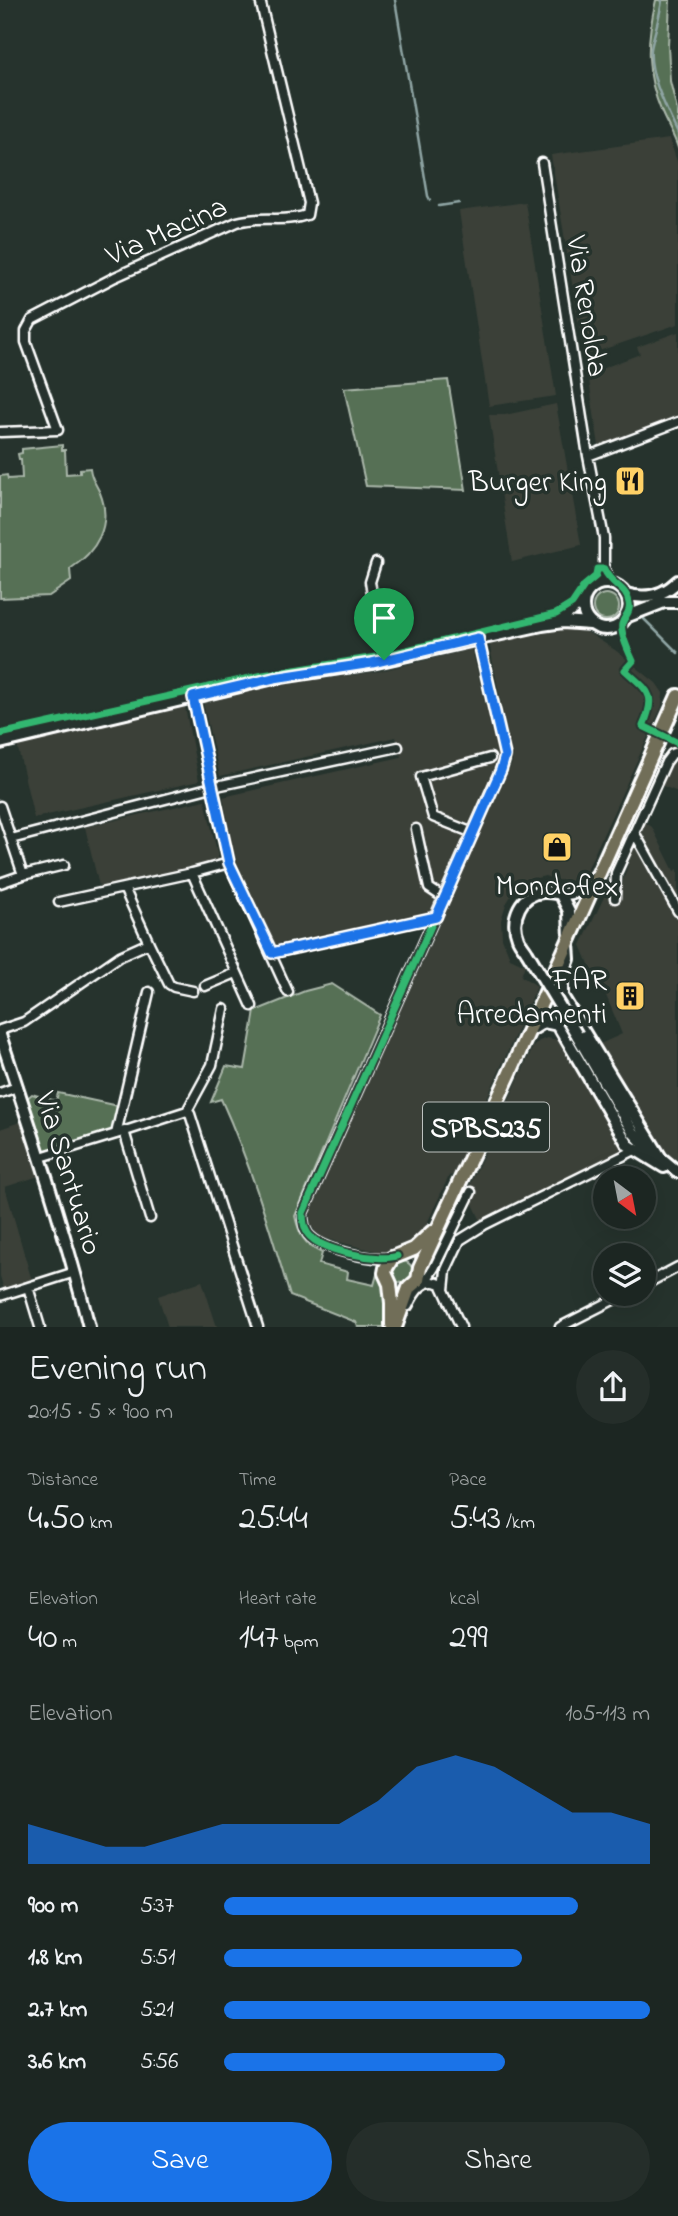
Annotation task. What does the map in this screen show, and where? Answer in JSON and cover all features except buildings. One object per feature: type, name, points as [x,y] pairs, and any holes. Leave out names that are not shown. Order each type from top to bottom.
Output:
[{"type":"main road","points":[[528,1032],[678,696]]},
{"type":"main road","name":"SPBS235","points":[[420,1268],[528,1032]]},
{"type":"main road","name":"SPBS235","points":[[399,1255],[423,1242],[441,1221]]},
{"type":"main road","points":[[399,1255],[411,1257],[420,1268],[418,1280],[410,1288],[395,1327],[386,1268],[388,1262],[399,1255]]},
{"type":"main road","points":[[388,1281],[399,1289],[410,1288]]},
{"type":"street","name":"Via Macina","points":[[0,432],[58,430],[26,342],[26,331],[32,320],[115,277],[237,222],[250,218],[294,218],[307,215],[309,203],[260,0]]},
{"type":"street","name":"Via Renolda","points":[[542,163],[588,456],[604,538],[604,569],[595,586]]},
{"type":"street","points":[[588,456],[678,422]]},
{"type":"street","points":[[376,563],[370,582],[384,660]]},
{"type":"street","points":[[604,569],[610,581],[626,594],[629,601],[628,616]]},
{"type":"street","points":[[626,594],[646,597],[657,595],[678,581]]},
{"type":"street","points":[[590,624],[583,610],[587,592],[604,583],[614,584]]},
{"type":"street","points":[[542,625],[566,615],[583,601]]},
{"type":"street","points":[[0,743],[274,678],[384,660],[542,625],[563,622],[612,629],[622,624],[628,616],[664,602],[678,602]]},
{"type":"street","points":[[399,1255],[387,1259],[368,1258],[322,1244],[308,1234],[303,1213],[501,770],[505,756],[478,638]]},
{"type":"street","points":[[193,697],[229,863],[288,992]]},
{"type":"street","points":[[11,839],[212,787],[398,747]]},
{"type":"street","points":[[615,898],[616,873],[666,762],[672,754],[678,752]]},
{"type":"street","points":[[473,833],[433,817],[421,778],[490,758]]},
{"type":"street","points":[[0,806],[23,875]]},
{"type":"street","points":[[416,830],[429,888],[444,898]]},
{"type":"street","points":[[635,832],[678,911]]},
{"type":"street","points":[[60,902],[229,863]]},
{"type":"street","points":[[0,883],[64,865]]},
{"type":"street","points":[[616,873],[601,870],[576,892],[561,895],[543,892],[533,894],[524,900],[515,922],[518,937],[632,1132],[643,1145],[675,1171]]},
{"type":"street","points":[[192,873],[252,1006]]},
{"type":"street","points":[[124,888],[169,984],[193,991]]},
{"type":"street","points":[[561,895],[569,911],[569,959],[562,977],[562,996],[642,1128],[643,1145]]},
{"type":"street","points":[[272,953],[436,917]]},
{"type":"street","points":[[0,1032],[24,1022],[108,964],[149,943]]},
{"type":"street","points":[[205,986],[236,973]]},
{"type":"street","points":[[149,992],[120,1133],[150,1218]]},
{"type":"street","points":[[41,1157],[187,1111],[212,1065],[224,1009]]},
{"type":"street","points":[[528,1032],[544,1022],[558,1025],[628,1145],[643,1145],[675,1171]]},
{"type":"street","name":"Via Santuario","points":[[0,1032],[41,1157],[89,1327]]},
{"type":"street","points":[[607,1086],[642,1128]]},
{"type":"street","points":[[0,1093],[17,1087]]},
{"type":"street","points":[[187,1111],[258,1327]]},
{"type":"street","points":[[461,1327],[443,1287],[446,1270],[460,1240],[484,1225],[643,1145]]},
{"type":"street","points":[[395,1327],[414,1294],[434,1268],[471,1192]]},
{"type":"street","points":[[368,1258],[383,1271],[388,1281]]},
{"type":"street","points":[[656,1278],[678,1267]]},
{"type":"street","points":[[0,1296],[75,1272]]},
{"type":"street","points":[[424,1284],[432,1281],[443,1287]]},
{"type":"street","points":[[28,1287],[40,1327]]},
{"type":"street","points":[[560,1327],[601,1306]]},
{"type":"shaded area","points":[[669,139],[678,164],[678,324],[584,356],[551,155]]},
{"type":"shaded area","points":[[525,202],[556,396],[489,406],[459,211]]},
{"type":"shaded area","points":[[678,332],[678,416],[599,446],[588,374],[640,354],[637,347]]},
{"type":"shaded area","points":[[556,404],[581,545],[512,562],[489,415],[505,415]]},
{"type":"shaded area","points":[[560,628],[587,632],[615,650],[656,683],[663,693],[662,706],[586,872],[575,881],[545,876],[532,879],[517,886],[506,904],[501,920],[502,938],[510,958],[525,965],[521,976],[537,986],[474,1127],[473,1136],[457,1173],[449,1176],[422,1234],[407,1245],[383,1253],[323,1238],[311,1225],[311,1209],[512,762],[489,642]]},
{"type":"shaded area","points":[[472,649],[498,751],[498,765],[432,912],[275,945],[233,855],[223,797],[401,757],[396,737],[220,776],[203,703],[271,686],[380,671]]},
{"type":"shaded area","points":[[185,707],[199,781],[34,818],[17,744]]},
{"type":"shaded area","points":[[678,745],[678,792],[658,784]]},
{"type":"shaded area","points":[[205,800],[219,861],[100,890],[85,827]]},
{"type":"shaded area","points":[[642,820],[652,827],[674,871],[678,869],[678,1162],[663,1149],[598,1045],[622,1034],[596,971],[592,971],[581,945],[607,891],[617,900]]},
{"type":"shaded area","points":[[547,1038],[558,1040],[563,1045],[623,1149],[481,1221],[467,1191],[533,1047]]},
{"type":"shaded area","points":[[23,1121],[39,1176],[5,1187],[32,1281],[4,1290],[0,1276],[0,1129]]},
{"type":"shaded area","points":[[202,1281],[217,1327],[168,1327],[158,1296]]},
{"type":"green space","points":[[656,0],[670,0],[668,46],[670,81],[678,114],[678,148],[652,84],[649,43]]},
{"type":"green space","points":[[448,380],[466,490],[366,486],[344,388]]},
{"type":"green space","points":[[62,445],[62,450],[65,450],[66,474],[80,473],[80,469],[90,468],[104,505],[100,537],[87,554],[70,569],[71,581],[49,596],[0,598],[0,476],[7,475],[8,479],[22,478],[21,459],[18,454],[22,453],[22,449]]},
{"type":"green space","points":[[606,594],[615,598],[619,607],[615,616],[606,620],[597,616],[593,607],[597,598]]},
{"type":"green space","points":[[332,984],[380,1015],[295,1216],[303,1238],[322,1253],[319,1264],[348,1272],[347,1279],[374,1285],[378,1271],[387,1291],[388,1327],[358,1327],[356,1322],[290,1296],[241,1147],[221,1099],[211,1102],[226,1066],[245,1069],[255,1011],[305,991]]},
{"type":"green space","points":[[58,1093],[118,1106],[112,1133],[44,1153],[25,1100],[32,1094],[56,1101]]},
{"type":"green space","points":[[402,1261],[410,1264],[413,1272],[410,1280],[402,1283],[394,1280],[391,1272],[394,1264]]},
{"type":"waterway","points":[[395,0],[430,200]]},
{"type":"waterway","points":[[662,0],[651,59],[660,93],[678,134]]},
{"type":"waterway","points":[[439,206],[459,203]]},
{"type":"waterway","points":[[641,616],[678,653]]},
{"type":"cycle path","points":[[0,734],[263,675],[382,656],[556,614],[572,604],[584,586],[596,576],[597,569],[604,569]]},
{"type":"cycle path","points":[[604,569],[628,598],[629,609],[622,628],[633,661],[625,670],[645,689],[650,700],[643,726],[678,743]]},
{"type":"cycle path","points":[[397,1256],[350,1254],[325,1245],[308,1234],[303,1213],[504,762],[505,756],[478,638]]},
{"type":"place","name":"Burger King","points":[[630,481]]},
{"type":"place","name":"Mondoflex","points":[[557,847]]},
{"type":"place","name":"FAR Arredamenti","points":[[630,996]]},
{"type":"route","points":[[478,638],[505,756],[501,770],[436,917],[272,953],[229,863],[193,697],[274,678],[384,660],[478,638]]}]
